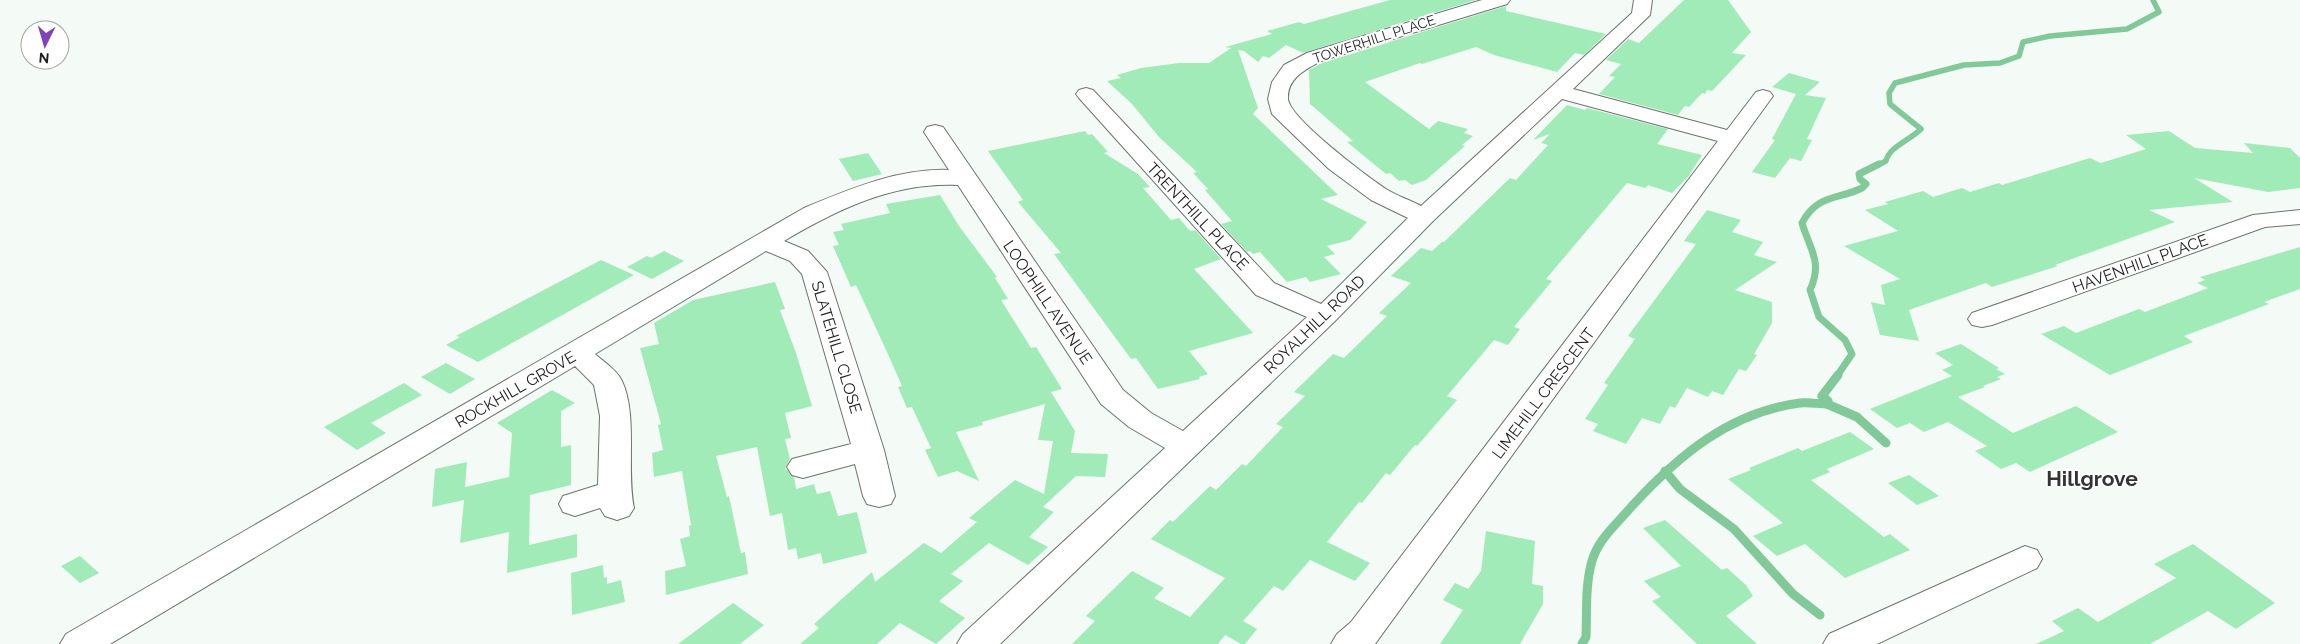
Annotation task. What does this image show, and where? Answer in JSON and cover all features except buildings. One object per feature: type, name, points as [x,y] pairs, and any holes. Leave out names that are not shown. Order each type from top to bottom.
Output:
[{"type":"street","name":"TOWERHILL PLACE","points":[[1424,216],[1379,195],[1336,164],[1289,120],[1283,114],[1278,99],[1282,82],[1291,69],[1314,57],[1501,0]]},
{"type":"street","name":"ROYALHILL ROAD","points":[[976,644],[1325,315],[1424,216],[1641,15],[1643,0]]},
{"type":"street","points":[[1560,92],[1733,138]]},
{"type":"street","name":"TRENTHILL PLACE","points":[[1086,94],[1265,289],[1286,300],[1325,315]]},
{"type":"street","name":"LIMEHILL CRESCENT","points":[[1350,644],[1364,632],[1763,96]]},
{"type":"street","name":"LOOPHILL AVENUE","points":[[935,132],[1112,397],[1140,420],[1186,446]]},
{"type":"street","name":"ROCKHILL GROVE","points":[[79,644],[813,213],[864,191],[917,178],[940,176],[966,178]]},
{"type":"street","name":"HAVENHILL PLACE","points":[[1982,319],[2262,220],[2300,217]]},
{"type":"street","name":"SLATEHILL CLOSE","points":[[765,242],[799,256],[814,272],[868,450],[879,496]]},
{"type":"street","points":[[575,504],[616,500],[615,416],[608,382],[577,352]]},
{"type":"street","points":[[803,467],[868,450]]},
{"type":"street","points":[[1842,644],[2025,559]]},
{"type":"waterway","points":[[1876,166],[1886,161],[1895,148],[1921,129],[1890,104],[1889,93],[1895,83],[1964,65],[2000,63],[2019,56],[2023,42],[2050,36],[2127,29],[2159,12],[2153,0]]},
{"type":"waterway","points":[[1837,376],[1852,354],[1845,340],[1819,317],[1810,290],[1815,272],[1814,256],[1802,223],[1814,207],[1821,202],[1862,188],[1866,184],[1860,179],[1859,174],[1879,164]]},
{"type":"waterway","points":[[1827,404],[1828,401],[1822,396],[1838,375]]},
{"type":"waterway","points":[[1666,472],[1687,453],[1707,439],[1728,426],[1751,416],[1775,408],[1800,403],[1827,404]]},
{"type":"waterway","points":[[1827,404],[1857,417],[1886,443]]},
{"type":"waterway","points":[[1582,644],[1586,637],[1588,579],[1595,553],[1609,532],[1666,472]]},
{"type":"waterway","points":[[1666,472],[1680,489],[1734,529],[1793,594],[1820,615]]},
{"type":"district","name":"Hillgrove","points":[[2092,479]]}]
